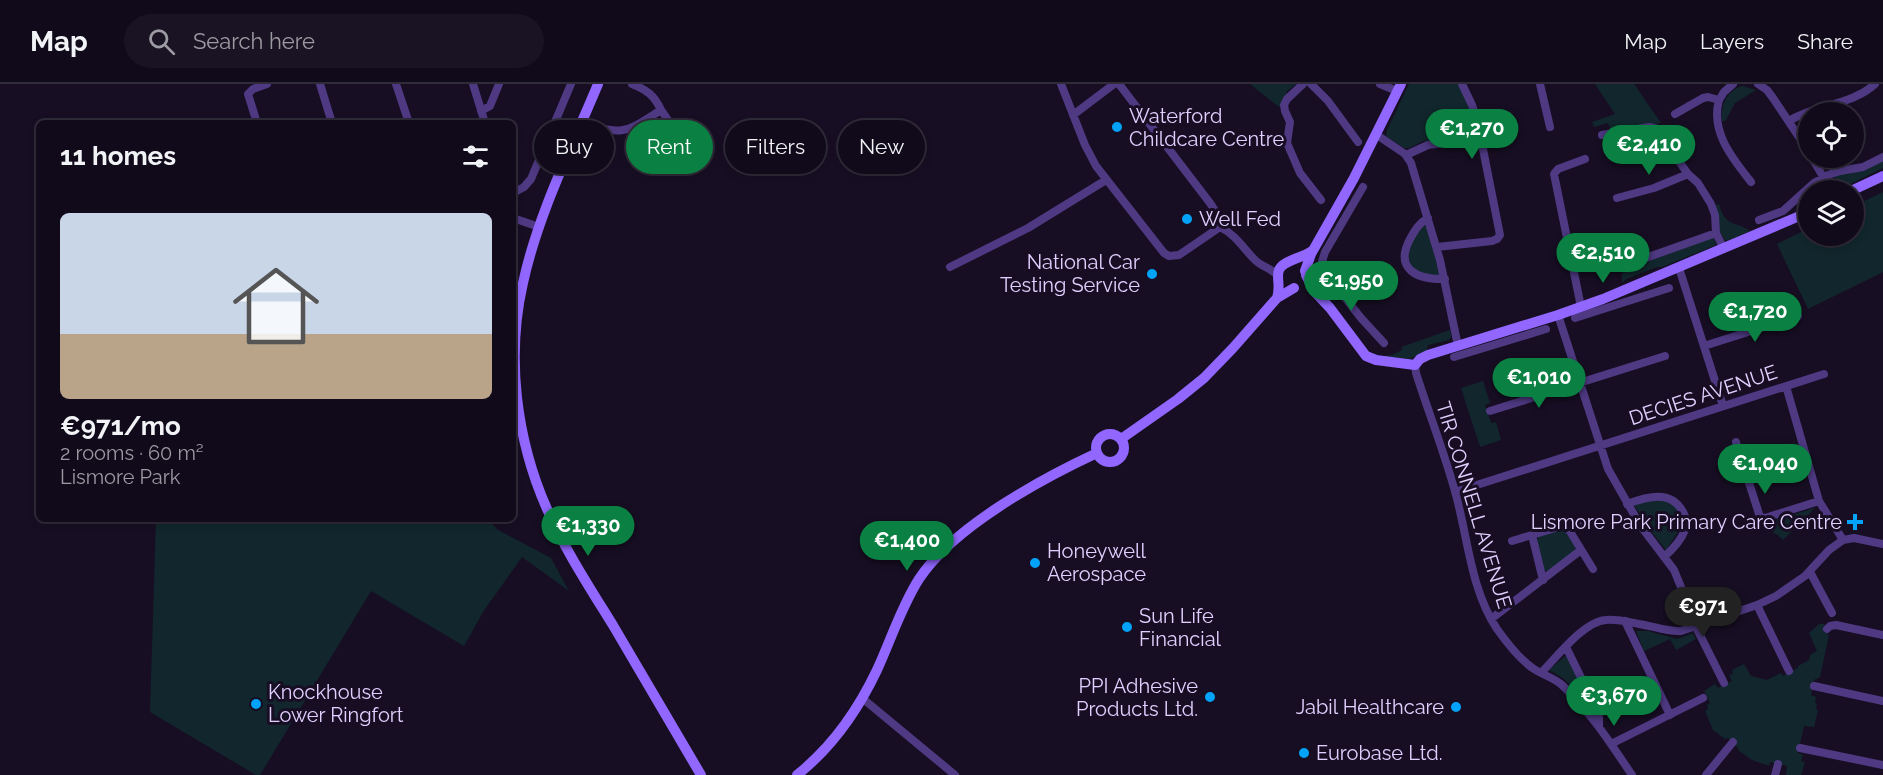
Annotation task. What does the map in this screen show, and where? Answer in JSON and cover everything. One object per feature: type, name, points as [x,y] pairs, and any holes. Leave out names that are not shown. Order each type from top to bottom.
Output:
[{"type":"street","points":[[256,120],[248,94],[267,84]]},
{"type":"street","points":[[320,84],[331,120]]},
{"type":"street","points":[[396,84],[408,120]]},
{"type":"street","points":[[473,84],[484,120]]},
{"type":"street","points":[[481,111],[490,106],[499,84]]},
{"type":"street","points":[[516,192],[525,187],[531,179],[571,84]]},
{"type":"street","points":[[583,120],[598,84]]},
{"type":"street","points":[[632,84],[649,92],[668,120]]},
{"type":"street","points":[[1061,84],[1089,154],[1106,180],[1161,249],[1169,256],[1175,257],[1220,226]]},
{"type":"street","points":[[1073,115],[1114,84]]},
{"type":"street","points":[[1119,84],[1213,206],[1220,226],[1234,236],[1254,260],[1273,270],[1286,286],[1305,287],[1314,291]]},
{"type":"street","points":[[1303,84],[1287,99],[1284,105],[1290,122],[1287,143],[1300,173],[1321,200]]},
{"type":"street","points":[[1311,84],[1326,99],[1358,142]]},
{"type":"street","points":[[1380,84],[1399,87],[1321,262],[1322,267],[1355,310],[1384,343]]},
{"type":"street","points":[[1437,247],[1492,241],[1498,238],[1499,230],[1481,138],[1474,111],[1462,84]]},
{"type":"street","points":[[1540,84],[1550,127]]},
{"type":"street","points":[[1758,84],[1770,94],[1798,135]]},
{"type":"street","points":[[1789,121],[1810,110],[1857,96],[1875,84]]},
{"type":"street","points":[[1731,86],[1719,100],[1717,117],[1729,153],[1752,182]]},
{"type":"street","points":[[1675,114],[1703,98],[1719,100]]},
{"type":"street","points":[[614,129],[633,128],[661,110]]},
{"type":"street","points":[[1602,135],[1649,127],[1657,128],[1712,206],[1716,233],[1724,249]]},
{"type":"street","points":[[1377,135],[1406,155],[1412,166],[1437,247],[1458,346]]},
{"type":"street","points":[[1406,155],[1428,145],[1481,138]]},
{"type":"street","points":[[1759,220],[1783,211],[1824,177],[1840,171],[1863,167],[1883,156]]},
{"type":"street","points":[[1581,307],[1555,171],[1585,159]]},
{"type":"street","points":[[1818,168],[1826,180]]},
{"type":"street","points":[[516,331],[522,285],[538,227],[560,174]]},
{"type":"street","points":[[1617,198],[1654,188],[1688,174]]},
{"type":"street","points":[[1864,185],[1883,176]]},
{"type":"street","points":[[950,267],[1028,228],[1106,180]]},
{"type":"street","points":[[1276,298],[1303,282],[1312,251],[1348,201],[1363,188]]},
{"type":"street","points":[[1575,318],[1679,268],[1798,217]]},
{"type":"street","points":[[1428,218],[1416,228],[1404,251],[1404,258],[1410,270],[1417,276],[1427,279],[1445,279]]},
{"type":"street","points":[[516,219],[538,227]]},
{"type":"street","points":[[1637,261],[1716,233]]},
{"type":"street","points":[[1264,266],[1276,266],[1312,251]]},
{"type":"street","points":[[1288,262],[1301,264],[1314,291],[1368,358],[1415,365],[1425,356],[1458,346],[1546,329]]},
{"type":"street","points":[[1121,439],[1204,378],[1233,348],[1276,298],[1280,290],[1279,270],[1288,262]]},
{"type":"street","points":[[1679,268],[1723,406]]},
{"type":"street","points":[[1454,357],[1581,307],[1670,288]]},
{"type":"street","points":[[1558,315],[1608,470],[1649,538],[1676,574],[1724,683]]},
{"type":"street","points":[[1704,346],[1798,316]]},
{"type":"street","points":[[1490,411],[1665,356]]},
{"type":"street","name":"TIR CONNELL AVENUE","points":[[1415,365],[1455,492],[1476,581],[1491,619],[1526,662],[1563,686],[1599,727]]},
{"type":"street","points":[[516,368],[522,430],[533,474],[550,516],[574,562],[701,775]]},
{"type":"street","name":"DECIES AVENUE","points":[[1455,492],[1824,374]]},
{"type":"street","points":[[1786,386],[1819,501],[1843,540]]},
{"type":"street","points":[[1113,434],[1121,439],[1124,447],[1118,460],[1104,461],[1096,453],[1097,442],[1103,435],[1113,434]]},
{"type":"street","points":[[1736,442],[1760,517],[1765,518],[1819,501]]},
{"type":"street","points":[[796,775],[824,749],[862,698],[910,595],[931,563],[992,512],[1051,476],[1096,453]]},
{"type":"street","points":[[1627,504],[1661,496],[1671,499],[1681,508],[1686,520],[1684,532],[1664,557]]},
{"type":"street","points":[[1512,541],[1582,520]]},
{"type":"street","points":[[1566,525],[1593,569]]},
{"type":"street","points":[[1532,535],[1543,580]]},
{"type":"street","points":[[1541,673],[1566,647],[1597,622],[1625,621],[1675,632],[1697,626],[1757,605],[1787,589],[1810,572],[1829,550],[1843,540],[1854,538],[1883,544]]},
{"type":"street","points":[[1491,619],[1581,550]]},
{"type":"street","points":[[1810,572],[1832,614]]},
{"type":"street","points":[[1757,605],[1789,671]]},
{"type":"street","points":[[1625,621],[1670,714]]},
{"type":"street","points":[[1827,629],[1836,625],[1883,635]]},
{"type":"street","points":[[1566,647],[1597,710],[1599,727],[1632,775]]},
{"type":"street","points":[[1814,686],[1883,701]]},
{"type":"street","points":[[862,698],[955,775]]},
{"type":"street","points":[[1611,744],[1703,698]]},
{"type":"street","points":[[1706,775],[1733,742]]},
{"type":"street","points":[[1800,748],[1883,765]]},
{"type":"street","points":[[1775,775],[1778,764]]},
{"type":"shaded area","points":[[1250,84],[1296,84],[1286,92],[1279,107]]},
{"type":"shaded area","points":[[1409,84],[1458,84],[1472,114],[1475,134],[1423,141],[1409,148],[1404,148],[1386,136]]},
{"type":"shaded area","points":[[1595,84],[1634,84],[1661,123],[1611,131],[1608,123],[1594,127],[1592,122],[1615,114]]},
{"type":"shaded area","points":[[1742,86],[1756,90],[1735,103],[1726,120],[1722,122],[1725,100],[1732,91]]},
{"type":"shaded area","points":[[1883,161],[1883,168],[1858,180],[1836,180],[1834,175],[1863,171]]},
{"type":"shaded area","points":[[1883,192],[1883,272],[1808,309],[1777,244],[1798,234],[1798,246],[1864,246],[1864,201]]},
{"type":"shaded area","points":[[1719,204],[1727,220],[1750,231],[1727,241],[1720,230],[1716,205]]},
{"type":"shaded area","points":[[1424,225],[1427,226],[1440,275],[1418,272],[1409,260],[1411,243]]},
{"type":"shaded area","points":[[1712,237],[1716,245],[1626,279],[1622,283],[1622,273],[1644,266],[1647,260]]},
{"type":"shaded area","points":[[1450,330],[1449,340],[1428,345],[1427,350],[1410,359],[1383,356],[1392,355],[1402,350],[1401,347]]},
{"type":"shaded area","points":[[1483,381],[1490,403],[1485,405],[1491,423],[1496,422],[1501,440],[1480,447],[1461,388]]},
{"type":"shaded area","points":[[1650,499],[1670,500],[1678,508],[1682,517],[1682,526],[1666,550],[1634,505]]},
{"type":"shaded area","points":[[1815,508],[1783,540],[1773,533],[1777,519]]},
{"type":"shaded area","points":[[156,522],[491,522],[498,530],[551,558],[569,591],[522,557],[483,612],[464,646],[371,591],[260,775],[256,775],[150,712]]},
{"type":"shaded area","points":[[1563,529],[1576,547],[1574,551],[1547,571],[1543,570],[1537,541],[1539,536]]},
{"type":"shaded area","points":[[1819,624],[1824,624],[1826,627],[1823,631],[1829,635],[1820,677],[1814,680],[1811,695],[1816,697],[1815,703],[1818,710],[1814,727],[1804,726],[1798,753],[1803,755],[1801,761],[1805,762],[1801,775],[1786,775],[1787,766],[1770,762],[1769,766],[1752,760],[1738,750],[1728,738],[1725,739],[1713,730],[1705,711],[1710,703],[1704,691],[1715,684],[1718,688],[1732,681],[1729,675],[1733,674],[1732,670],[1744,664],[1751,676],[1767,680],[1781,673],[1783,676],[1798,668],[1817,651],[1809,633]]},
{"type":"shaded area","points":[[1636,631],[1648,631],[1677,639],[1693,633],[1696,639],[1676,650],[1670,639],[1644,651]]},
{"type":"shaded area","points":[[1565,656],[1594,711],[1591,712],[1563,678],[1549,670]]},
{"type":"place","name":"Waterford Childcare Centre","points":[[1117,127]]},
{"type":"place","name":"Well Fed","points":[[1187,219]]},
{"type":"place","name":"National Car Testing Service","points":[[1152,274]]},
{"type":"place","name":"Lismore Park Primary Care Centre","points":[[1855,522]]},
{"type":"place","name":"Honeywell Aerospace","points":[[1035,563]]},
{"type":"place","name":"Sun Life Financial","points":[[1127,627]]},
{"type":"place","name":"PPI Adhesive Products Ltd.","points":[[1210,697]]},
{"type":"place","name":"Knockhouse Lower Ringfort","points":[[256,704]]},
{"type":"place","name":"Jabil Healthcare","points":[[1456,707]]},
{"type":"place","name":"Eurobase Ltd.","points":[[1304,753]]}]
